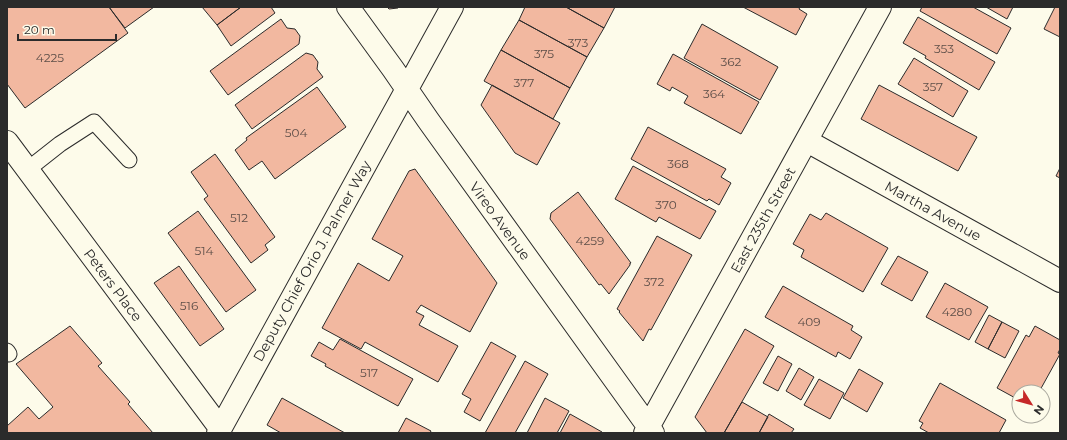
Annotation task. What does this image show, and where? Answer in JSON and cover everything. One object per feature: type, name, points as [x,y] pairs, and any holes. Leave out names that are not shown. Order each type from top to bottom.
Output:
[{"type":"street","name":"Vireo Avenue","points":[[348,7],[649,431]]},
{"type":"street","name":"Deputy Chief Orio J. Palmer Way","points":[[219,430],[452,7]]},
{"type":"street","name":"East 235th Street","points":[[649,431],[880,7]]},
{"type":"street","name":"Martha Avenue","points":[[807,140],[1060,281]]},
{"type":"street","name":"Peters Place","points":[[7,142],[219,430]]},
{"type":"lane","points":[[27,170],[60,144],[94,122],[129,160]]},
{"type":"building","points":[[7,7],[109,7],[128,33],[25,108],[7,84]]},
{"type":"building","points":[[109,7],[154,7],[125,28]]},
{"type":"building","points":[[202,7],[241,7],[217,25]]},
{"type":"building","points":[[241,7],[271,7],[275,13],[231,46],[217,25]]},
{"type":"building","points":[[387,7],[399,7],[389,9]]},
{"type":"building","points":[[525,7],[566,7],[604,28],[587,57],[519,20]]},
{"type":"building","points":[[566,7],[615,7],[604,28]]},
{"type":"building","points":[[743,7],[800,7],[799,9],[807,14],[796,35]]},
{"type":"building","points":[[922,7],[973,7],[1011,28],[997,54],[920,11]]},
{"type":"building","points":[[986,7],[1013,7],[1007,19]]},
{"type":"building","points":[[1055,7],[1060,7],[1060,37],[1044,29]]},
{"type":"building","points":[[918,17],[995,62],[979,90],[903,43]]},
{"type":"building","points":[[281,19],[287,28],[295,29],[300,36],[299,44],[228,95],[210,71]]},
{"type":"building","points":[[519,20],[587,57],[570,88],[501,50]]},
{"type":"building","points":[[702,24],[778,67],[760,100],[684,58]]},
{"type":"building","points":[[501,50],[570,88],[553,119],[484,81]]},
{"type":"building","points":[[306,53],[313,55],[318,62],[317,69],[323,77],[252,129],[235,105]]},
{"type":"building","points":[[673,54],[759,102],[741,134],[684,103],[688,96],[672,87],[670,91],[657,84]]},
{"type":"building","points":[[914,58],[968,91],[953,117],[898,84]]},
{"type":"building","points":[[492,85],[560,123],[537,165],[515,153],[481,105]]},
{"type":"building","points":[[879,85],[977,137],[958,171],[861,119]]},
{"type":"building","points":[[317,87],[346,127],[275,179],[262,161],[249,170],[235,150],[247,140],[246,138]]},
{"type":"building","points":[[648,127],[726,169],[721,177],[731,183],[719,205],[709,199],[707,201],[631,159]]},
{"type":"building","points":[[215,154],[275,237],[265,245],[268,250],[251,263],[204,199],[208,196],[191,172]]},
{"type":"building","points":[[633,166],[716,211],[700,239],[659,217],[656,222],[615,199]]},
{"type":"building","points":[[1060,168],[1060,178],[1056,176]]},
{"type":"building","points":[[415,169],[497,283],[470,332],[421,305],[416,312],[424,316],[419,325],[458,346],[438,382],[365,342],[361,349],[322,328],[358,263],[389,281],[403,256],[372,239],[409,171]]},
{"type":"building","points":[[578,192],[631,263],[609,294],[601,284],[599,285],[550,219],[551,213]]},
{"type":"building","points":[[198,211],[256,290],[226,312],[168,233]]},
{"type":"building","points":[[826,213],[888,248],[863,292],[801,257],[804,250],[793,244],[810,214],[821,220]]},
{"type":"building","points":[[657,236],[692,255],[651,330],[649,329],[643,341],[617,309]]},
{"type":"building","points":[[898,256],[928,272],[912,301],[881,284]]},
{"type":"building","points":[[179,266],[224,329],[200,346],[154,283]]},
{"type":"building","points":[[945,283],[988,307],[969,340],[926,317]]},
{"type":"building","points":[[783,286],[853,326],[851,330],[862,337],[850,359],[838,352],[836,357],[765,317]]},
{"type":"building","points":[[989,315],[1002,322],[988,349],[975,342]]},
{"type":"building","points":[[1002,322],[1019,331],[1005,358],[988,349]]},
{"type":"building","points":[[70,326],[102,363],[98,366],[130,402],[128,404],[153,433],[7,433],[7,426],[28,407],[39,419],[53,407],[16,364]]},
{"type":"building","points":[[1035,326],[1060,340],[1060,349],[1058,353],[1060,354],[1043,384],[1011,384],[1011,396],[997,388],[1026,335],[1029,337]]},
{"type":"building","points":[[745,329],[774,346],[724,433],[707,433],[695,417]]},
{"type":"building","points":[[340,339],[413,379],[398,406],[325,366],[326,364],[311,356],[319,342],[333,350]]},
{"type":"building","points":[[491,342],[516,356],[480,421],[464,412],[471,399],[462,394]]},
{"type":"building","points":[[778,356],[792,364],[778,391],[763,383]]},
{"type":"building","points":[[525,361],[548,374],[515,433],[485,433]]},
{"type":"building","points":[[799,368],[814,377],[801,400],[786,391]]},
{"type":"building","points":[[859,369],[883,383],[867,412],[843,398]]},
{"type":"building","points":[[819,379],[844,393],[830,419],[804,405]]},
{"type":"building","points":[[940,383],[1006,420],[999,433],[929,433],[920,428],[923,423],[919,421]]},
{"type":"building","points":[[282,398],[345,433],[281,433],[267,425]]},
{"type":"building","points":[[545,398],[569,411],[557,433],[527,433]]},
{"type":"building","points":[[742,402],[768,417],[759,433],[724,433]]},
{"type":"building","points":[[570,414],[602,432],[560,433]]},
{"type":"building","points":[[769,414],[794,429],[791,433],[759,433]]},
{"type":"building","points":[[406,418],[431,431],[430,433],[398,433]]}]
